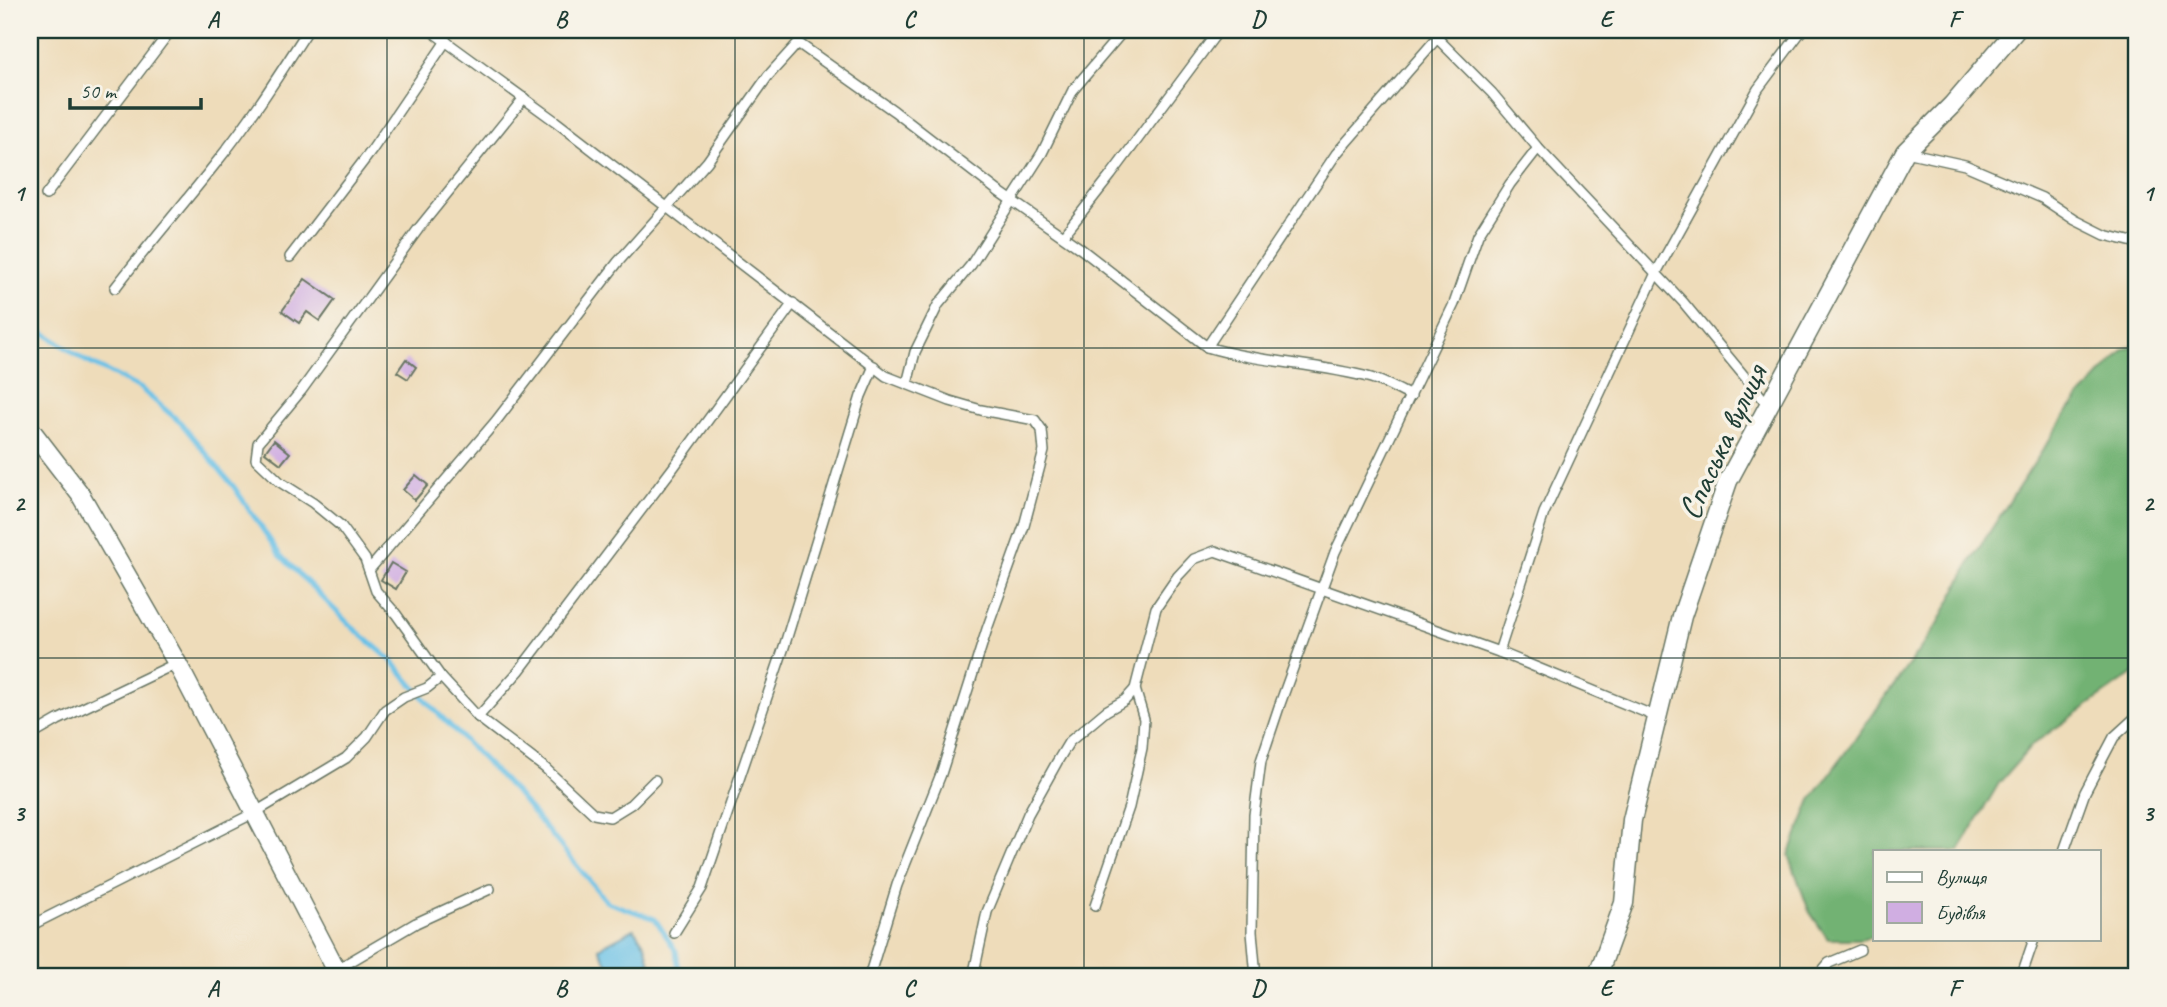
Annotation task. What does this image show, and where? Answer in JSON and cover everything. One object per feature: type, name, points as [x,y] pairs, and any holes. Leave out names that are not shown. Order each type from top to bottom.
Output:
[{"type":"street","name":"Спаська вулиця","points":[[1597,977],[1624,903],[1632,820],[1682,616],[1728,481],[1905,152],[1952,105],[2016,30]]},
{"type":"street","points":[[30,429],[80,494],[177,663],[334,975]]},
{"type":"lane","points":[[30,34],[33,30]]},
{"type":"lane","points":[[46,195],[171,30]]},
{"type":"lane","points":[[115,288],[218,161],[308,30]]},
{"type":"lane","points":[[430,30],[524,98],[886,376],[950,401],[1035,420],[1042,430],[1044,451],[1024,526],[987,629],[941,774],[897,885],[869,977]]},
{"type":"lane","points":[[907,384],[915,352],[938,305],[971,265],[1042,153],[1073,90],[1124,30]]},
{"type":"lane","points":[[1063,236],[1219,30]]},
{"type":"lane","points":[[1499,652],[1544,513],[1656,273],[1758,89],[1802,30]]},
{"type":"lane","points":[[1207,347],[1336,154],[1441,34],[1538,148],[1684,302],[1769,406]]},
{"type":"lane","points":[[290,257],[372,150],[446,41]]},
{"type":"lane","points":[[369,570],[496,421],[618,262],[707,162],[768,76],[798,43],[1063,236],[1207,347],[1230,354],[1373,379],[1411,396]]},
{"type":"lane","points":[[524,98],[419,228],[301,391],[258,443],[256,459],[280,482],[313,503],[341,526],[365,559],[376,591],[441,677],[478,718],[545,768],[594,814],[610,817],[631,804],[655,780]]},
{"type":"lane","points":[[1255,977],[1252,932],[1254,815],[1261,761],[1335,552],[1454,303],[1478,235],[1510,184],[1538,148]]},
{"type":"lane","points":[[1905,152],[1965,165],[2042,198],[2075,220],[2105,235],[2137,243]]},
{"type":"lane","points":[[478,718],[519,671],[673,468],[793,303]]},
{"type":"lane","points":[[674,933],[702,887],[792,621],[861,397],[874,366]]},
{"type":"lane","points":[[973,977],[987,912],[1028,814],[1069,742],[1106,711],[1125,701],[1135,689],[1156,608],[1178,576],[1194,559],[1215,551],[1499,652],[1657,716]]},
{"type":"lane","points":[[30,736],[58,719],[177,663]]},
{"type":"lane","points":[[30,926],[254,813],[346,758],[367,737],[386,710],[404,697],[427,688],[441,677]]},
{"type":"lane","points":[[1095,906],[1129,807],[1142,748],[1144,719],[1135,689]]},
{"type":"lane","points":[[2064,850],[2085,792],[2114,737],[2137,716]]},
{"type":"lane","points":[[334,975],[416,923],[490,889]]},
{"type":"lane","points":[[2021,977],[2034,940]]},
{"type":"lane","points":[[1817,977],[1829,963],[1860,950]]},
{"type":"green space","points":[[2137,344],[2137,671],[2033,744],[1999,783],[1960,850],[1873,850],[1873,936],[1828,939],[1809,911],[1789,855],[1811,800],[1938,624],[1972,559],[2070,408],[2124,349]]},
{"type":"water","points":[[634,929],[645,945],[654,977],[614,977],[599,948]]},
{"type":"building","points":[[305,279],[335,300],[320,321],[307,312],[299,323],[282,311]]},
{"type":"building","points":[[406,359],[416,367],[408,379],[397,372]]},
{"type":"building","points":[[274,440],[290,453],[281,464],[265,452]]},
{"type":"building","points":[[416,475],[428,485],[415,500],[403,490]]},
{"type":"building","points":[[391,563],[406,572],[396,589],[381,580]]},
{"type":"waterway","points":[[30,323],[84,360],[140,388],[181,423],[234,487],[280,555],[352,627],[391,660],[429,704],[519,796],[607,902],[655,919],[676,951],[680,977]]}]
